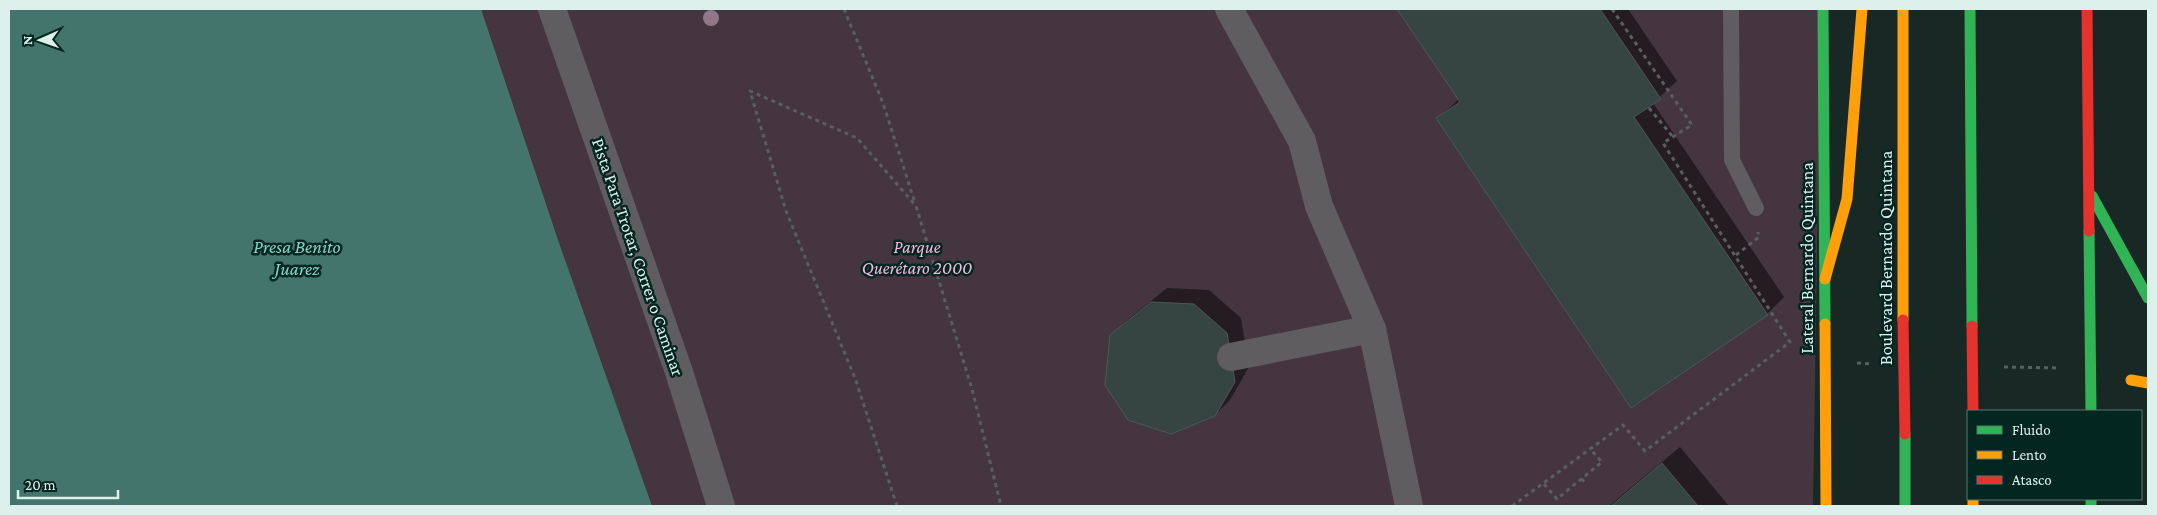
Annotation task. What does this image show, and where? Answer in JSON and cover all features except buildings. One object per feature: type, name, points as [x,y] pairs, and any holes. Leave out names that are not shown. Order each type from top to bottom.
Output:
[{"type":"main road","name":"Lateral Bernardo Quintana","points":[[1824,9],[1826,506]]},
{"type":"main road","points":[[1825,279],[1847,199],[1862,9]]},
{"type":"main road","name":"Boulevard Bernardo Quintana","points":[[1903,9],[1905,506]]},
{"type":"main road","points":[[1970,9],[1973,410]]},
{"type":"main road","points":[[2087,9],[2091,410]]},
{"type":"main road","points":[[2090,192],[2148,298]]},
{"type":"main road","points":[[2131,380],[2148,383]]},
{"type":"main road","points":[[1817,506],[1826,422]]},
{"type":"street","name":"Pista Para Trotar, Correr o Caminar","points":[[552,9],[679,372],[721,506]]},
{"type":"street","points":[[1229,9],[1302,141],[1319,206],[1372,328],[1409,506]]},
{"type":"street","points":[[1231,358],[1372,328]]},
{"type":"lane","points":[[1731,9],[1732,160],[1756,208]]},
{"type":"path","points":[[844,9],[883,103],[916,206],[972,389],[1001,506]]},
{"type":"path","points":[[1512,506],[1623,425],[1645,450],[1790,342],[1663,143],[1692,125],[1612,9]]},
{"type":"path","points":[[897,506],[855,378],[786,211],[750,91],[857,138],[916,206]]},
{"type":"path","points":[[1649,108],[1673,137]]},
{"type":"path","points":[[1544,484],[1557,498],[1602,462],[1590,449]]},
{"type":"path","points":[[1581,479],[1586,484]]},
{"type":"green space","name":"Parque Querétaro 2000","points":[[9,9],[1821,9],[1813,506],[9,506]]},
{"type":"water","name":"Presa Benito Juarez","points":[[9,9],[481,9],[558,240],[652,506],[9,506]]},
{"type":"traffic: fast","points":[[1823,9],[1825,324]]},
{"type":"traffic: fast","points":[[1970,9],[1972,326]]},
{"type":"traffic: fast","points":[[2092,196],[2148,298]]},
{"type":"traffic: fast","points":[[2089,231],[2091,410]]},
{"type":"traffic: fast","points":[[1905,434],[1905,506]]},
{"type":"traffic: fast","points":[[2091,500],[2091,506]]},
{"type":"traffic: slow","points":[[1825,279],[1847,199],[1862,9]]},
{"type":"traffic: slow","points":[[1903,9],[1903,320]]},
{"type":"traffic: slow","points":[[1825,324],[1826,506]]},
{"type":"traffic: slow","points":[[2131,380],[2148,383]]},
{"type":"traffic: slow","points":[[1973,500],[1973,506]]},
{"type":"traffic: jam","points":[[2087,9],[2089,231]]},
{"type":"traffic: jam","points":[[1903,320],[1905,434]]},
{"type":"traffic: jam","points":[[1972,326],[1973,410]]}]
